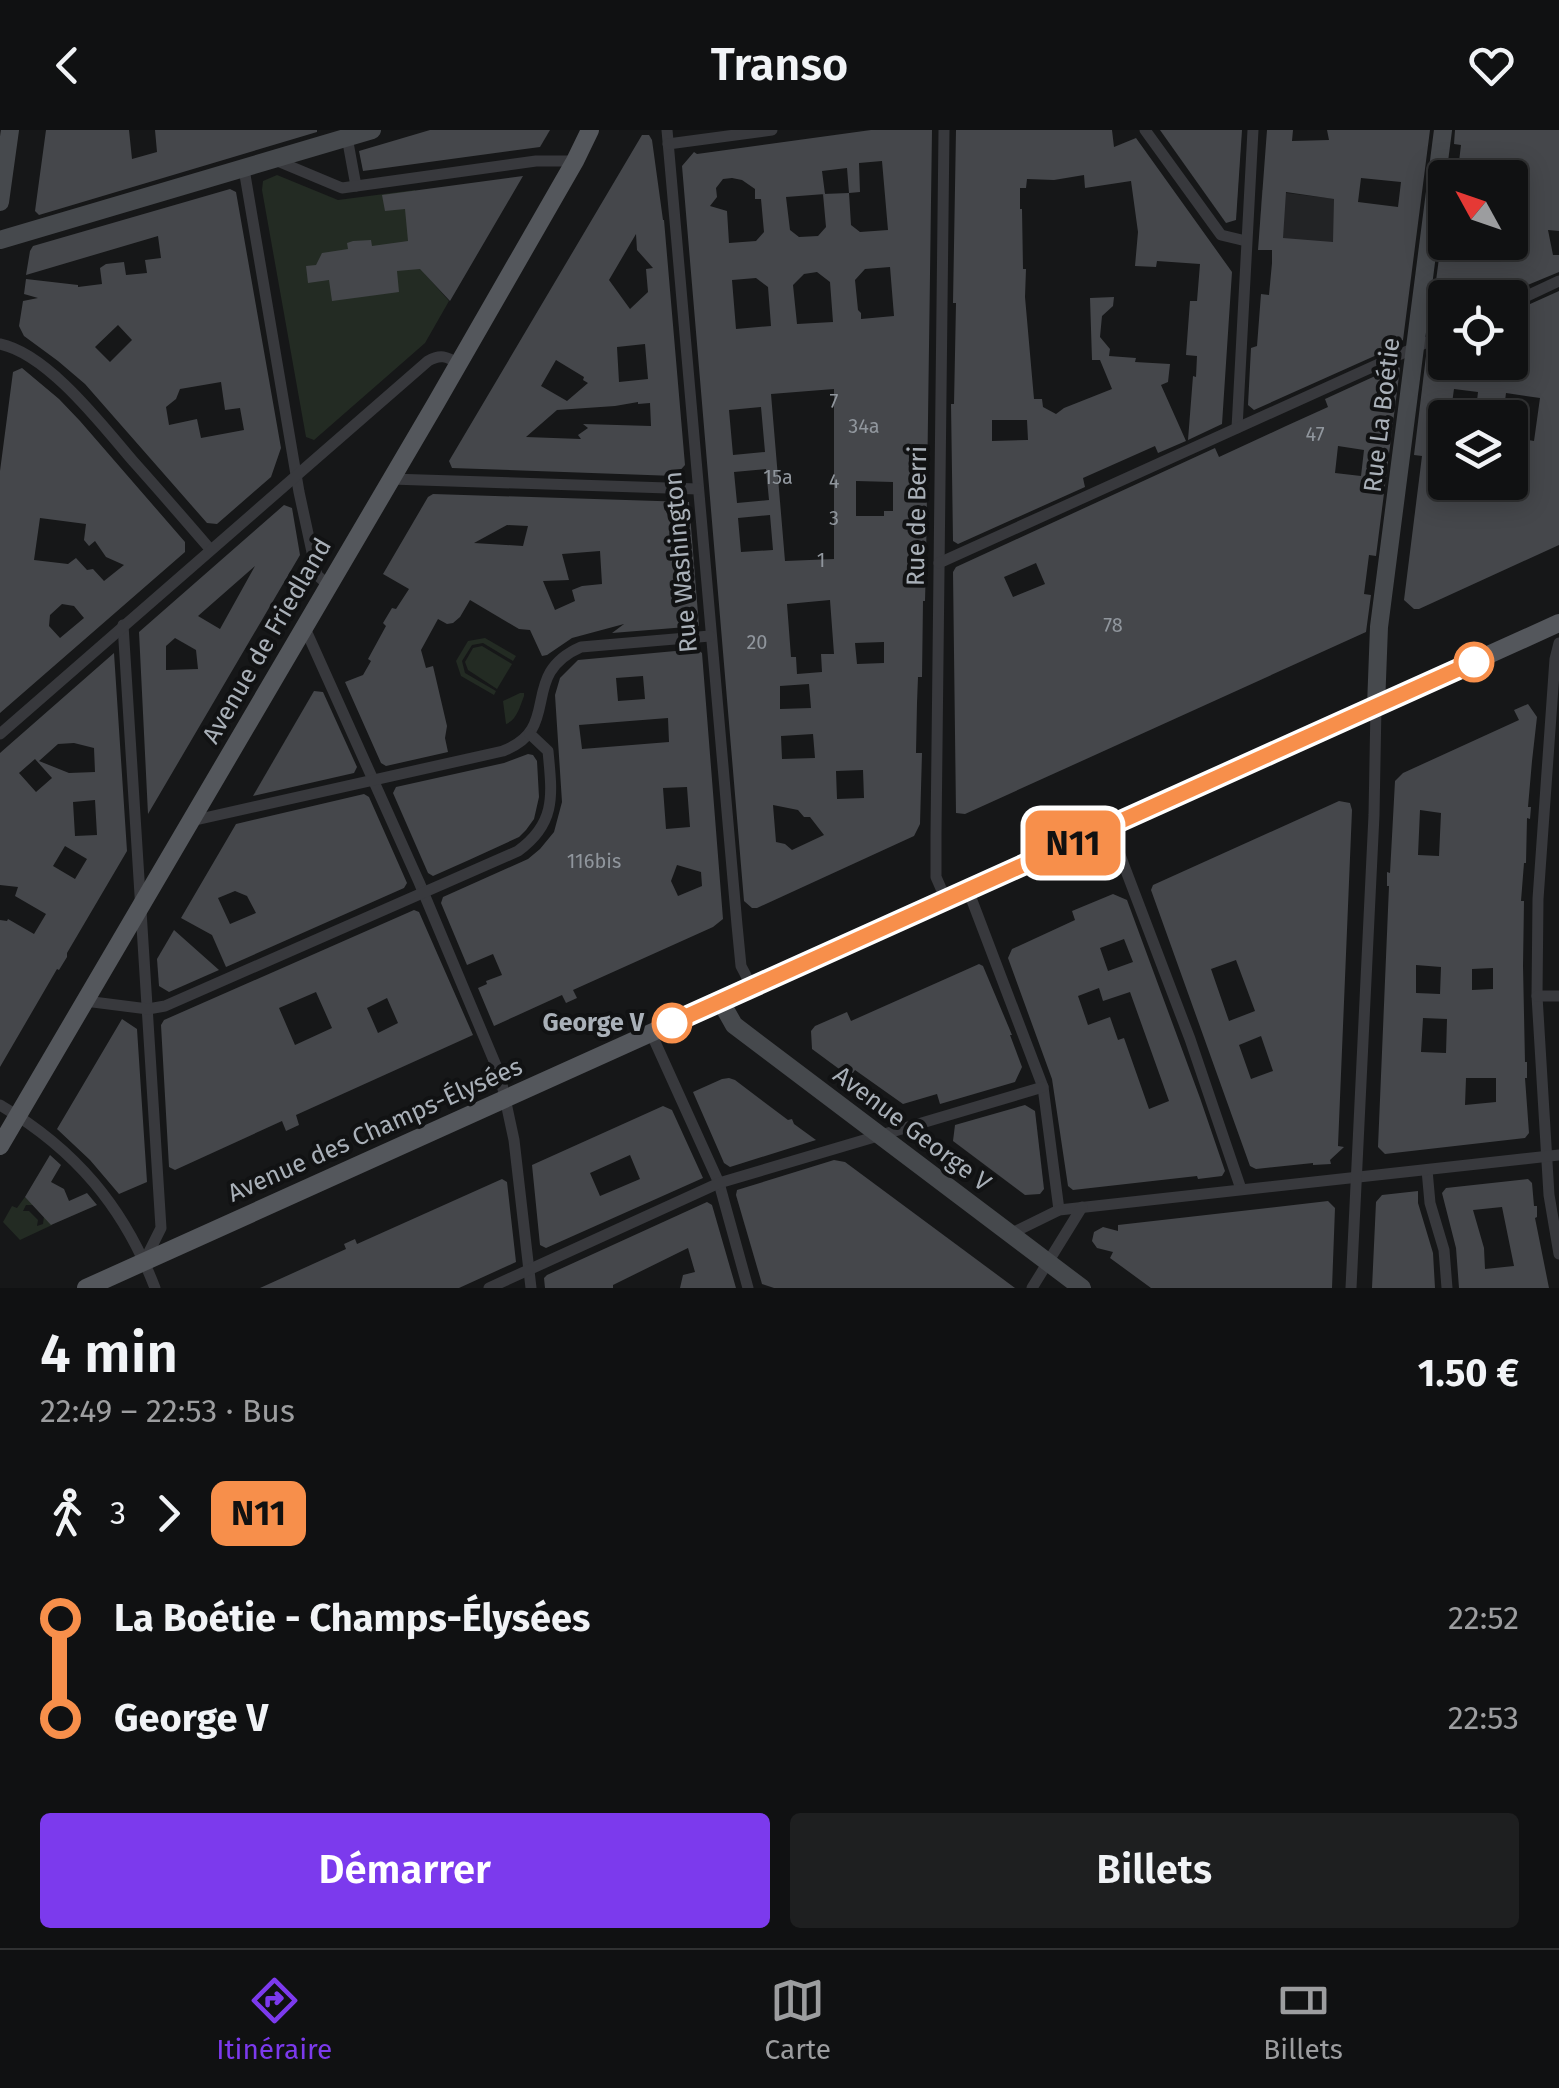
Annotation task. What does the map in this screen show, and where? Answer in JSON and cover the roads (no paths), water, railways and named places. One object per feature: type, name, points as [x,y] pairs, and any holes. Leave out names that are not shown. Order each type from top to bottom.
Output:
[{"type":"main road","name":"Avenue de Friedland","points":[[0,1146],[458,364],[590,130]]},
{"type":"main road","name":"Avenue de Friedland","points":[[575,160],[604,130]]},
{"type":"main road","name":"Avenue des Champs-Élysées","points":[[86,1288],[1559,623]]},
{"type":"street","points":[[0,202],[10,130]]},
{"type":"street","points":[[0,240],[372,130]]},
{"type":"street","name":"Rue Washington","points":[[667,130],[736,925],[742,966],[752,987]]},
{"type":"street","points":[[668,144],[772,130]]},
{"type":"street","name":"Rue de Berri","points":[[944,130],[936,878],[946,900]]},
{"type":"street","points":[[1146,130],[1221,235],[1246,241]]},
{"type":"street","points":[[1237,428],[1253,130]]},
{"type":"street","name":"Rue La Boétie","points":[[1376,706],[1378,628],[1443,130]]},
{"type":"street","points":[[347,138],[356,186]]},
{"type":"street","points":[[275,160],[342,188],[536,161],[575,160]]},
{"type":"street","points":[[244,169],[296,474],[317,574],[329,586]]},
{"type":"street","points":[[1528,296],[1559,281]]},
{"type":"street","points":[[938,563],[1428,341]]},
{"type":"street","points":[[0,344],[11,346],[51,373],[82,402],[210,550]]},
{"type":"street","points":[[0,734],[428,361],[444,356],[458,364]]},
{"type":"street","points":[[391,479],[698,488]]},
{"type":"street","points":[[123,625],[162,1228],[144,1262]]},
{"type":"street","points":[[304,626],[375,780],[500,1075],[514,1140],[531,1288]]},
{"type":"street","points":[[191,820],[503,751],[530,734],[540,713],[543,686],[562,655],[580,647],[710,636]]},
{"type":"street","points":[[1559,643],[1538,899],[1538,996],[1553,1155],[1549,1195],[1559,1254]]},
{"type":"street","points":[[1351,1288],[1376,706]]},
{"type":"street","points":[[84,1001],[148,1009],[164,1006],[518,852],[535,839],[546,822],[552,797],[548,751],[530,734]]},
{"type":"street","points":[[1109,826],[1190,1039],[1241,1189]]},
{"type":"street","points":[[968,890],[1043,1087],[1059,1210]]},
{"type":"street","points":[[1538,996],[1559,996]]},
{"type":"street","name":"Avenue George V","points":[[721,1002],[731,1023],[1076,1286]]},
{"type":"street","points":[[651,1033],[719,1182],[748,1288]]},
{"type":"street","points":[[489,1288],[719,1182],[1043,1087]]},
{"type":"street","points":[[0,1105],[61,1148],[96,1183],[126,1224],[155,1288]]},
{"type":"street","points":[[1010,1234],[1059,1210],[1553,1155]]},
{"type":"street","points":[[1427,1170],[1430,1202],[1444,1250],[1447,1288]]},
{"type":"street","points":[[1032,1288],[1082,1208]]},
{"type":"place","name":"George V","points":[[672,1023]]}]
